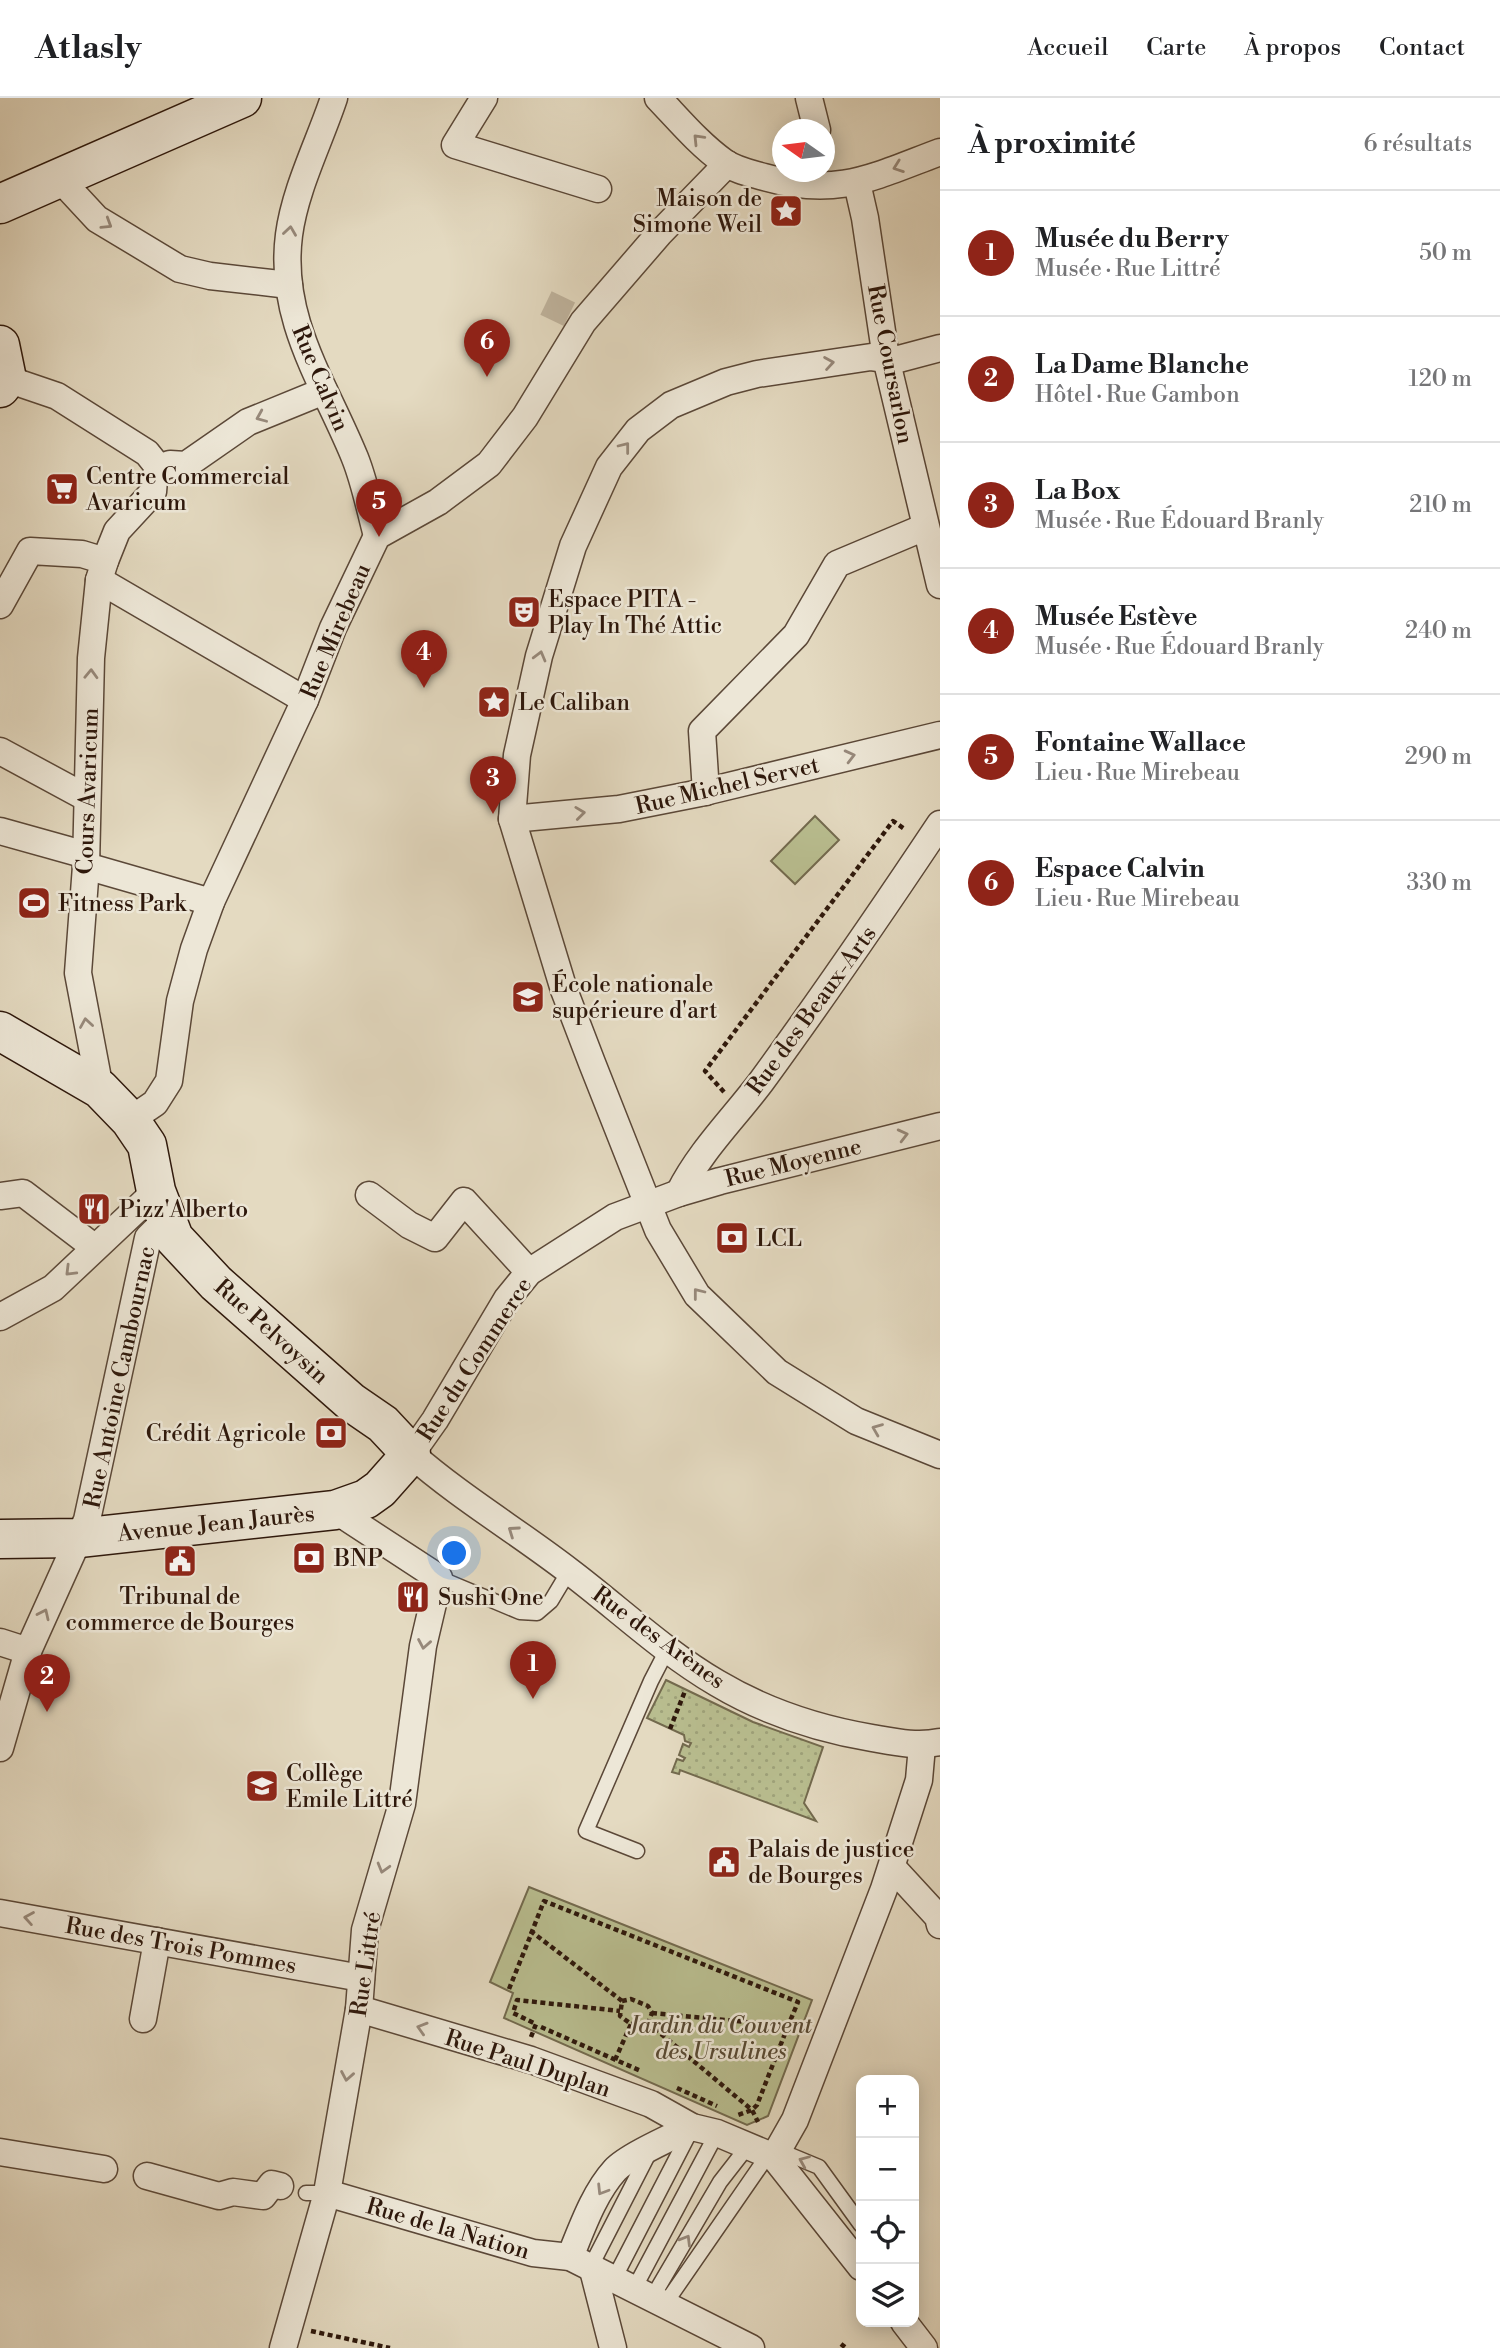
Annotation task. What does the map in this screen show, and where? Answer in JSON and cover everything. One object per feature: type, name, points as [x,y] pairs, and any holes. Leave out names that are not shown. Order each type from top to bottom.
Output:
[{"type":"street","points":[[0,204],[242,98]]},
{"type":"street","name":"Rue Calvin","points":[[334,98],[320,141],[297,195],[289,237],[289,285],[296,327],[356,460],[377,536]]},
{"type":"street","points":[[484,98],[455,145],[598,189]]},
{"type":"street","points":[[658,98],[708,149],[727,164],[772,180]]},
{"type":"street","points":[[809,98],[814,119]]},
{"type":"street","points":[[835,178],[857,183],[940,152]]},
{"type":"street","name":"Rue Mirebeau","points":[[130,1120],[155,1103],[169,1081],[180,1001],[194,949],[211,902],[305,700],[333,628],[377,536],[438,502],[489,464],[525,417],[578,319],[727,164]]},
{"type":"street","points":[[58,177],[97,219],[180,270],[289,285]]},
{"type":"street","points":[[779,182],[808,187],[816,182]]},
{"type":"street","name":"Rue Coursarlon","points":[[857,183],[865,218],[886,358],[940,584]]},
{"type":"street","points":[[940,348],[895,360],[858,359],[757,374],[726,382],[671,405],[638,429],[609,467],[573,547],[540,656],[517,755],[512,820],[564,990],[658,1230],[697,1295],[777,1372],[856,1421],[940,1455]]},
{"type":"street","points":[[2,376],[57,396],[146,453],[159,468],[170,464],[186,466],[248,422],[324,391]]},
{"type":"street","name":"Cours Avaricum","points":[[100,1089],[78,973],[86,861],[91,658],[102,571],[117,531],[153,492],[159,468]]},
{"type":"street","points":[[706,792],[702,730],[796,635],[837,564],[925,527]]},
{"type":"street","points":[[0,605],[30,551],[82,554],[102,571],[305,700]]},
{"type":"street","name":"Rue Michel Servet","points":[[512,820],[619,809],[706,792],[940,735]]},
{"type":"street","points":[[0,751],[88,798]]},
{"type":"street","points":[[0,831],[211,902]]},
{"type":"street","name":"Rue des Beaux-Arts","points":[[679,1193],[702,1155],[739,1109],[871,927],[933,834]]},
{"type":"street","points":[[0,1031],[100,1089],[130,1120],[146,1145],[161,1205],[94,1247],[53,1288],[0,1317]]},
{"type":"street","name":"Rue Moyenne","points":[[648,1204],[788,1163],[940,1126]]},
{"type":"street","points":[[0,1196],[23,1194],[94,1247]]},
{"type":"street","points":[[369,1195],[410,1225],[435,1238],[464,1201],[529,1272]]},
{"type":"street","name":"Rue du Commerce","points":[[411,1454],[435,1420],[507,1300],[529,1272],[615,1217],[648,1204]]},
{"type":"street","name":"Rue Pelvoysin","points":[[161,1205],[174,1238],[216,1283],[351,1402],[383,1424],[411,1454]]},
{"type":"street","name":"Rue Antoine Cambournac","points":[[0,1748],[28,1650],[87,1520],[148,1237],[161,1205]]},
{"type":"street","name":"Avenue Jean Jaurès","points":[[0,1539],[79,1538],[335,1510],[366,1499],[380,1489],[411,1454]]},
{"type":"street","name":"Rue des Arènes","points":[[411,1454],[437,1477],[569,1570],[717,1683],[767,1708],[842,1733],[931,1744]]},
{"type":"street","points":[[335,1510],[439,1578]]},
{"type":"street","name":"Rue Littré","points":[[286,2337],[359,2009],[365,1930],[402,1804],[423,1646],[439,1578]]},
{"type":"street","points":[[0,1642],[28,1650]]},
{"type":"street","points":[[859,2264],[767,2152],[795,2120],[892,1867],[931,1744]]},
{"type":"street","points":[[892,1867],[938,1917],[940,1925]]},
{"type":"street","name":"Rue des Trois Pommes","points":[[0,1913],[361,1978]]},
{"type":"street","points":[[143,2019],[157,1941]]},
{"type":"street","name":"Rue Paul Duplan","points":[[359,2009],[531,2060],[651,2104],[705,2130],[767,2152]]},
{"type":"street","points":[[613,2348],[617,2281],[597,2198],[616,2168],[652,2147],[705,2130]]},
{"type":"street","points":[[0,2152],[104,2169]]},
{"type":"street","points":[[147,2176],[219,2196],[233,2192],[263,2196],[272,2184],[280,2186]]},
{"type":"street","name":"Rue de la Nation","points":[[316,2193],[533,2253],[617,2281]]},
{"type":"street","points":[[617,2281],[751,2348]]},
{"type":"street","points":[[908,2327],[923,2348]]},
{"type":"lane","points":[[439,1578],[520,1612],[537,1613],[551,1601],[569,1570]]},
{"type":"lane","points":[[637,1850],[586,1830],[668,1648]]},
{"type":"lane","points":[[617,2281],[705,2130]]},
{"type":"lane","points":[[617,2281],[705,2130]]},
{"type":"lane","points":[[617,2281],[720,2182],[767,2152],[819,2167],[856,2218]]},
{"type":"lane","points":[[767,2152],[800,2181],[856,2246]]},
{"type":"lane","points":[[617,2281],[767,2152]]},
{"type":"path","points":[[739,1109],[705,1071],[893,821],[933,834]]},
{"type":"path","points":[[670,1729],[695,1667]]},
{"type":"path","points":[[509,1989],[544,1901],[798,2001],[757,2105],[752,2110],[738,2116],[677,2088]]},
{"type":"path","points":[[531,1934],[532,1932],[622,2001]]},
{"type":"path","points":[[513,2013],[517,2000],[620,2011]]},
{"type":"path","points":[[622,2001],[620,2015],[631,2024],[648,2022],[752,2110],[757,2121]]},
{"type":"path","points":[[622,2001],[641,2001],[652,2013]]},
{"type":"path","points":[[652,2013],[788,2026]]},
{"type":"path","points":[[648,2022],[652,2013]]},
{"type":"path","points":[[615,2060],[631,2024]]},
{"type":"path","points":[[541,2027],[652,2076]]},
{"type":"path","points":[[286,2337],[390,2348]]},
{"type":"path","points":[[841,2344],[846,2348]]},
{"type":"green space","points":[[815,816],[839,840],[795,884],[771,861]]},
{"type":"green space","points":[[666,1680],[753,1722],[823,1747],[804,1803],[816,1821],[680,1770],[679,1774],[672,1772],[677,1759],[683,1761],[685,1758],[679,1755],[683,1744],[689,1747],[691,1743],[685,1741],[684,1735],[647,1718]]},
{"type":"green space","name":"Jardin du Couvent des Ursulines","points":[[529,1887],[812,2000],[768,2116],[747,2125],[504,2018],[513,1993],[490,1982]]},
{"type":"tunnel","points":[[546,303],[573,316]]},
{"type":"place","name":"Maison de Simone Weil","points":[[786,211]]},
{"type":"place","name":"Espace Calvin","points":[[487,377]]},
{"type":"place","name":"Centre Commercial Avaricum","points":[[62,489]]},
{"type":"place","name":"Fontaine Wallace","points":[[379,537]]},
{"type":"place","name":"Espace PITA - Play In Thé Attic","points":[[524,612]]},
{"type":"place","name":"Musée Estève","points":[[424,688]]},
{"type":"place","name":"Le Caliban","points":[[494,702]]},
{"type":"place","name":"La Box","points":[[493,814]]},
{"type":"place","name":"Fitness Park","points":[[34,903]]},
{"type":"place","name":"École nationale supérieure d'art","points":[[528,997]]},
{"type":"place","name":"Pizz'Alberto","points":[[94,1209]]},
{"type":"place","name":"LCL","points":[[732,1238]]},
{"type":"place","name":"Crédit Agricole","points":[[331,1433]]},
{"type":"place","name":"BNP","points":[[309,1558]]},
{"type":"place","name":"Tribunal de commerce de Bourges","points":[[180,1561]]},
{"type":"place","name":"Sushi One","points":[[413,1597]]},
{"type":"place","name":"Musée du Berry","points":[[533,1699]]},
{"type":"place","name":"La Dame Blanche","points":[[47,1712]]},
{"type":"place","name":"Collège Emile Littré","points":[[262,1786]]},
{"type":"place","name":"Palais de justice de Bourges","points":[[724,1862]]}]
